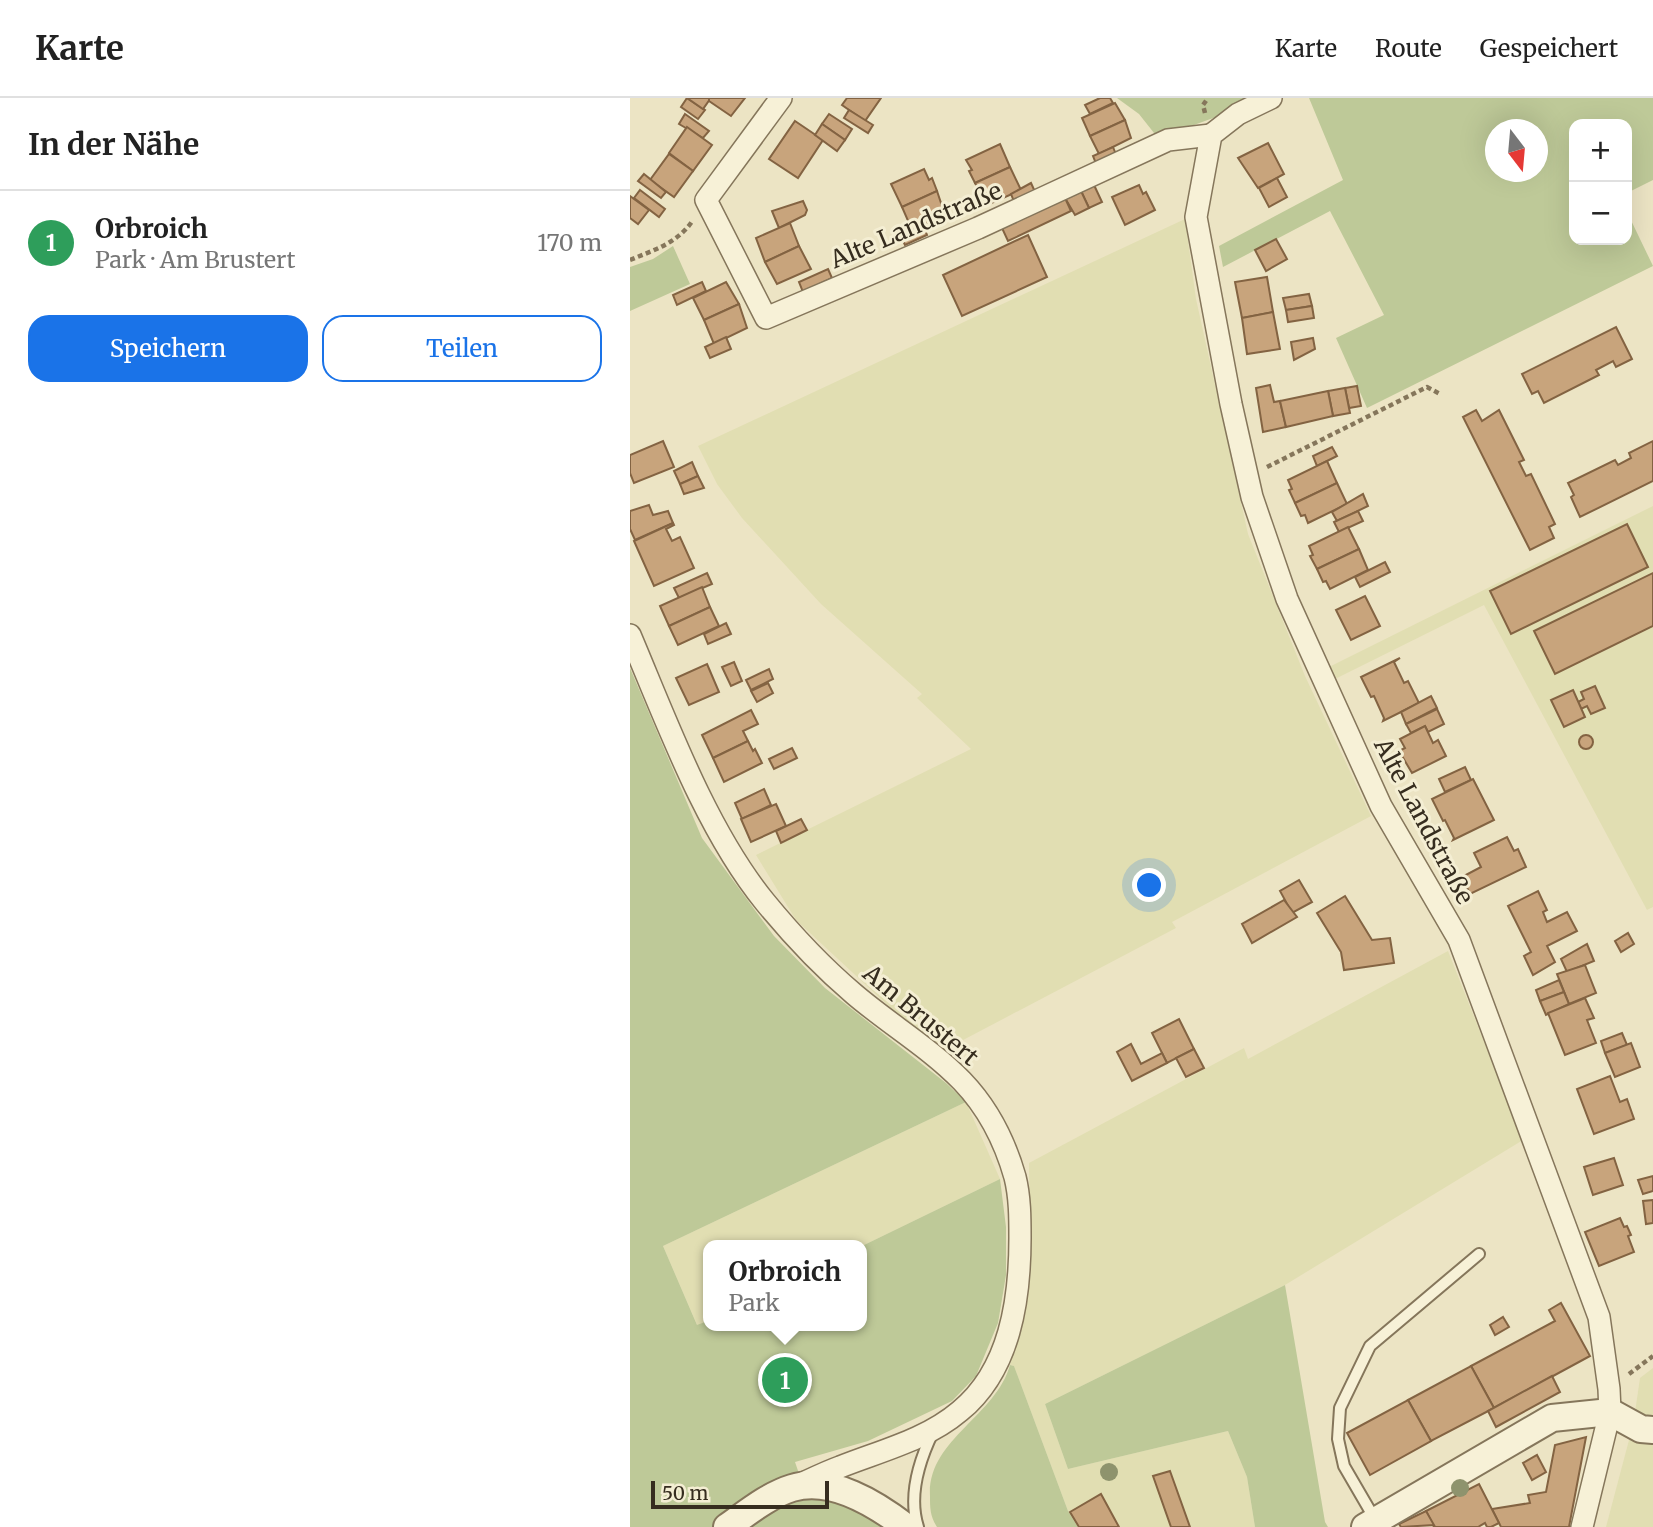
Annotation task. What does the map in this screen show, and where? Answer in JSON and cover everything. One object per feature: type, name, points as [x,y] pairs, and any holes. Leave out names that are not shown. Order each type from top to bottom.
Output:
[{"type":"street","points":[[706,200],[781,98]]},
{"type":"street","points":[[1211,135],[1238,114],[1271,98]]},
{"type":"street","name":"Alte Landstraße","points":[[706,200],[766,318],[978,228],[1168,140],[1211,135],[1196,217],[1252,497],[1287,599],[1381,806],[1459,940],[1599,1317],[1610,1412],[1582,1527]]},
{"type":"street","name":"Am Brustert","points":[[630,635],[680,752],[718,831],[757,892],[821,965],[855,996],[937,1058],[963,1082],[986,1110],[1006,1149],[1016,1181],[1020,1263],[1015,1305],[998,1364],[980,1392],[960,1412],[935,1429],[793,1488]]},
{"type":"street","points":[[1371,1524],[1552,1418],[1610,1412],[1641,1429],[1653,1430]]},
{"type":"street","points":[[738,1519],[793,1488],[814,1485],[839,1490],[865,1500],[906,1527]]},
{"type":"lane","points":[[1371,1524],[1344,1466],[1338,1439],[1340,1408],[1370,1346],[1479,1254]]},
{"type":"lane","points":[[918,1527],[914,1514],[915,1491],[921,1458],[935,1429]]},
{"type":"path","points":[[630,260],[660,248],[684,234],[706,200]]},
{"type":"path","points":[[1248,477],[1427,387],[1440,394]]},
{"type":"shaded area","points":[[1185,219],[1196,299],[1248,534],[1305,676],[1371,816],[1172,922],[1176,928],[946,1049],[895,1012],[796,920],[756,855],[971,749],[917,698],[922,694],[821,604],[742,518],[717,484],[698,446]]},
{"type":"shaded area","points":[[1653,506],[1653,907],[1647,910],[1484,605],[1335,679],[1329,667]]},
{"type":"shaded area","points":[[1448,951],[1523,1140],[1285,1285],[1045,1404],[1068,1469],[1228,1431],[1247,1477],[1255,1527],[1078,1527],[1068,1511],[1014,1366],[1010,1365],[1030,1275],[1029,1163],[1244,1048],[1248,1059]]},
{"type":"shaded area","points":[[966,1102],[1000,1179],[867,1244],[867,1240],[703,1240],[703,1324],[698,1327],[663,1246]]},
{"type":"shaded area","points":[[1653,1368],[1653,1420],[1634,1419],[1640,1378]]},
{"type":"shaded area","points":[[1629,1440],[1653,1441],[1653,1527],[1606,1527]]},
{"type":"green space","points":[[1117,98],[1254,98],[1227,113],[1158,138],[1139,114]]},
{"type":"green space","points":[[1309,98],[1653,98],[1653,180],[1632,190],[1632,119],[1569,119],[1569,245],[1632,245],[1632,222],[1653,266],[1367,408],[1336,338],[1384,315],[1330,211],[1223,267],[1219,246],[1343,180]]},
{"type":"green space","points":[[673,246],[690,284],[630,311],[630,267],[653,259]]},
{"type":"green space","points":[[630,668],[702,838],[774,936],[825,988],[946,1083],[966,1102],[663,1246],[697,1325],[703,1323],[703,1331],[867,1331],[867,1244],[1000,1179],[1006,1227],[1006,1275],[998,1323],[976,1376],[952,1401],[868,1441],[795,1462],[807,1497],[843,1499],[888,1527],[630,1527]]},
{"type":"green space","points":[[1285,1285],[1328,1527],[1255,1527],[1247,1477],[1228,1431],[1068,1469],[1045,1404]]},
{"type":"green space","points":[[1010,1365],[1014,1366],[1068,1511],[1078,1527],[937,1527],[931,1512],[930,1496],[932,1476],[939,1459],[950,1443],[991,1399]]},
{"type":"building","points":[[687,98],[705,110],[698,119],[681,107]]},
{"type":"building","points":[[687,98],[709,98],[710,99],[703,109]]},
{"type":"building","points":[[709,98],[745,98],[731,116],[709,101]]},
{"type":"building","points":[[847,98],[881,98],[865,121],[842,105]]},
{"type":"building","points":[[1100,98],[1110,98],[1113,103],[1090,114],[1085,105]]},
{"type":"building","points":[[1115,103],[1125,120],[1090,136],[1082,118]]},
{"type":"building","points":[[849,110],[873,125],[868,133],[844,118]]},
{"type":"building","points":[[685,114],[709,131],[703,138],[679,124]]},
{"type":"building","points":[[829,114],[852,129],[845,140],[822,124]]},
{"type":"building","points":[[1125,120],[1131,138],[1099,154],[1090,136]]},
{"type":"building","points":[[795,121],[823,140],[798,178],[769,159]]},
{"type":"building","points":[[822,124],[845,140],[837,151],[815,135]]},
{"type":"building","points":[[687,127],[712,145],[693,171],[669,153]]},
{"type":"building","points":[[1268,143],[1284,174],[1258,188],[1238,158]]},
{"type":"building","points":[[1000,144],[1010,167],[975,183],[966,160]]},
{"type":"building","points":[[1113,147],[1117,157],[1097,166],[1093,156]]},
{"type":"building","points":[[669,154],[693,171],[674,197],[650,180]]},
{"type":"building","points":[[1010,167],[1021,190],[987,205],[975,183]]},
{"type":"building","points":[[924,169],[929,180],[932,178],[937,191],[902,207],[891,184]]},
{"type":"building","points":[[644,174],[666,192],[661,198],[638,181]]},
{"type":"building","points":[[1277,178],[1287,197],[1269,207],[1259,188]]},
{"type":"building","points":[[1031,183],[1036,194],[1015,204],[1011,194]]},
{"type":"building","points":[[1094,185],[1102,202],[1089,208],[1081,191]]},
{"type":"building","points":[[1139,185],[1143,194],[1146,192],[1155,210],[1125,225],[1112,197]]},
{"type":"building","points":[[640,190],[665,209],[659,217],[634,198]]},
{"type":"building","points":[[937,191],[945,215],[912,230],[902,207]]},
{"type":"building","points":[[1081,191],[1089,208],[1075,215],[1065,198]]},
{"type":"building","points":[[630,196],[649,210],[638,224],[630,218]]},
{"type":"building","points":[[1065,198],[1071,211],[1008,241],[1002,228]]},
{"type":"building","points":[[803,201],[807,210],[805,215],[779,228],[772,211]]},
{"type":"building","points":[[790,223],[799,246],[765,262],[756,238]]},
{"type":"building","points":[[923,225],[927,235],[905,245],[900,235]]},
{"type":"building","points":[[1028,235],[1047,277],[962,316],[943,275]]},
{"type":"building","points":[[1276,239],[1287,259],[1266,271],[1255,250]]},
{"type":"building","points":[[799,246],[811,269],[777,284],[765,262]]},
{"type":"building","points":[[828,269],[832,278],[803,292],[799,282]]},
{"type":"building","points":[[1267,277],[1273,312],[1242,318],[1235,282]]},
{"type":"building","points":[[702,282],[706,291],[677,305],[673,295]]},
{"type":"building","points":[[726,282],[739,304],[704,320],[693,298]]},
{"type":"building","points":[[1309,294],[1312,306],[1286,310],[1283,298]]},
{"type":"building","points":[[739,304],[747,328],[714,344],[704,320]]},
{"type":"building","points":[[1312,306],[1314,318],[1288,322],[1286,310]]},
{"type":"building","points":[[1273,312],[1280,349],[1247,354],[1242,318]]},
{"type":"building","points":[[1616,327],[1632,359],[1616,367],[1613,361],[1596,370],[1599,375],[1544,403],[1538,391],[1532,394],[1522,374]]},
{"type":"building","points":[[726,337],[731,349],[710,358],[705,347]]},
{"type":"building","points":[[1313,338],[1315,349],[1294,360],[1291,342]]},
{"type":"building","points":[[1270,385],[1274,402],[1280,401],[1286,427],[1263,432],[1256,388]]},
{"type":"building","points":[[1357,386],[1361,406],[1349,408],[1345,388]]},
{"type":"building","points":[[1345,388],[1350,413],[1333,416],[1328,391]]},
{"type":"building","points":[[1328,391],[1333,416],[1286,427],[1280,401]]},
{"type":"building","points":[[1476,410],[1482,421],[1499,410],[1524,460],[1519,462],[1526,476],[1531,474],[1555,524],[1549,527],[1554,538],[1530,550],[1463,417]]},
{"type":"building","points":[[663,441],[674,467],[634,483],[630,473],[630,455]]},
{"type":"building","points":[[1653,441],[1653,481],[1580,517],[1568,483],[1615,460],[1618,465],[1631,458],[1629,453]]},
{"type":"building","points":[[1332,447],[1337,456],[1317,466],[1313,456]]},
{"type":"building","points":[[1327,461],[1337,483],[1295,503],[1288,480]]},
{"type":"building","points":[[692,462],[698,476],[680,484],[674,471]]},
{"type":"building","points":[[698,476],[704,488],[684,494],[680,484]]},
{"type":"building","points":[[1337,483],[1347,504],[1308,523],[1295,503]]},
{"type":"building","points":[[1363,494],[1368,506],[1337,521],[1332,512]]},
{"type":"building","points":[[649,505],[653,515],[668,511],[673,523],[635,540],[630,529],[630,511]]},
{"type":"building","points":[[1358,511],[1363,521],[1339,532],[1334,522]]},
{"type":"building","points":[[673,523],[674,525],[666,529],[672,541],[680,537],[694,568],[654,586],[634,541]]},
{"type":"building","points":[[1627,524],[1648,567],[1511,634],[1490,591]]},
{"type":"building","points":[[1348,527],[1359,549],[1317,569],[1310,556],[1313,555],[1309,546]]},
{"type":"building","points":[[1359,549],[1368,570],[1330,589],[1317,569]]},
{"type":"building","points":[[1385,562],[1390,572],[1360,587],[1355,577]]},
{"type":"building","points":[[707,573],[712,584],[679,598],[674,588]]},
{"type":"building","points":[[1653,573],[1653,626],[1555,674],[1534,631]]},
{"type":"building","points":[[702,587],[710,607],[669,626],[660,606]]},
{"type":"building","points":[[1365,596],[1380,626],[1351,640],[1336,610]]},
{"type":"building","points":[[710,607],[719,626],[678,645],[669,626]]},
{"type":"building","points":[[726,623],[731,634],[708,644],[704,634]]},
{"type":"building","points":[[1400,658],[1394,662],[1404,683],[1408,681],[1419,703],[1383,721],[1374,696],[1371,697],[1361,677]]},
{"type":"building","points":[[734,662],[742,681],[731,686],[722,667]]},
{"type":"building","points":[[707,664],[719,692],[689,705],[676,678]]},
{"type":"building","points":[[769,669],[773,679],[751,690],[746,680]]},
{"type":"building","points":[[768,683],[773,693],[757,702],[751,691]]},
{"type":"building","points":[[1595,686],[1605,708],[1591,714],[1587,706],[1581,709],[1578,702],[1584,699],[1581,692]]},
{"type":"building","points":[[1573,690],[1585,717],[1564,727],[1551,700]]},
{"type":"building","points":[[1431,696],[1437,708],[1406,724],[1401,712]]},
{"type":"building","points":[[1437,709],[1444,724],[1428,732],[1425,726],[1411,733],[1406,724]]},
{"type":"building","points":[[751,710],[758,724],[743,731],[748,741],[713,758],[702,735]]},
{"type":"building","points":[[1425,726],[1433,743],[1438,740],[1446,756],[1412,773],[1399,751],[1405,748],[1400,739]]},
{"type":"building","points":[[1586,735],[1591,737],[1591,747],[1586,749],[1581,747],[1579,742],[1581,737]]},
{"type":"building","points":[[748,741],[762,763],[724,782],[713,758]]},
{"type":"building","points":[[792,748],[797,758],[774,769],[769,759]]},
{"type":"building","points":[[1465,767],[1471,780],[1445,792],[1439,779]]},
{"type":"building","points":[[1473,779],[1494,820],[1453,840],[1432,799]]},
{"type":"building","points":[[764,789],[771,805],[742,819],[735,803]]},
{"type":"building","points":[[776,804],[786,826],[751,842],[741,819]]},
{"type":"building","points":[[801,819],[807,830],[781,843],[776,831]]},
{"type":"building","points":[[1507,837],[1514,851],[1518,849],[1526,867],[1470,894],[1462,877],[1481,867],[1474,853]]},
{"type":"building","points":[[1299,880],[1312,902],[1292,913],[1280,891]]},
{"type":"building","points":[[1538,891],[1547,910],[1543,912],[1547,922],[1567,912],[1577,931],[1547,946],[1555,962],[1533,975],[1524,956],[1531,952],[1508,906]]},
{"type":"building","points":[[1345,896],[1372,940],[1390,938],[1394,963],[1344,970],[1341,952],[1317,913]]},
{"type":"building","points":[[1284,900],[1297,917],[1252,943],[1242,924]]},
{"type":"building","points":[[1628,933],[1634,944],[1621,952],[1615,941]]},
{"type":"building","points":[[1587,944],[1594,961],[1567,972],[1561,959]]},
{"type":"building","points":[[1585,965],[1596,993],[1569,1004],[1557,974]]},
{"type":"building","points":[[1559,980],[1564,992],[1540,1001],[1536,990]]},
{"type":"building","points":[[1564,992],[1569,1004],[1546,1015],[1540,1001]]},
{"type":"building","points":[[1585,998],[1594,1018],[1587,1020],[1596,1043],[1565,1055],[1548,1013]]},
{"type":"building","points":[[1179,1019],[1194,1049],[1167,1063],[1152,1033]]},
{"type":"building","points":[[1622,1033],[1627,1045],[1605,1053],[1601,1041]]},
{"type":"building","points":[[1631,1043],[1640,1067],[1615,1077],[1605,1053]]},
{"type":"building","points":[[1131,1044],[1141,1064],[1162,1053],[1167,1063],[1132,1081],[1117,1052]]},
{"type":"building","points":[[1194,1049],[1204,1068],[1186,1077],[1176,1058]]},
{"type":"building","points":[[1610,1076],[1620,1102],[1627,1099],[1634,1119],[1594,1134],[1577,1089]]},
{"type":"building","points":[[1614,1158],[1623,1185],[1593,1195],[1584,1167]]},
{"type":"building","points":[[1653,1176],[1653,1191],[1643,1194],[1638,1180]]},
{"type":"building","points":[[1653,1200],[1653,1223],[1646,1224],[1643,1201]]},
{"type":"building","points":[[1620,1218],[1631,1235],[1628,1236],[1634,1252],[1599,1266],[1585,1232]]},
{"type":"building","points":[[1561,1303],[1590,1356],[1494,1408],[1471,1366],[1555,1321],[1549,1310]]},
{"type":"building","points":[[1503,1317],[1509,1327],[1495,1335],[1490,1325]]},
{"type":"building","points":[[1471,1366],[1494,1408],[1431,1441],[1408,1400]]},
{"type":"building","points":[[1552,1376],[1560,1392],[1496,1427],[1488,1411]]},
{"type":"building","points":[[1408,1400],[1431,1441],[1370,1475],[1347,1433]]},
{"type":"building","points":[[1586,1437],[1569,1527],[1501,1527],[1492,1509],[1530,1503],[1528,1495],[1546,1492],[1555,1445]]},
{"type":"building","points":[[1537,1455],[1546,1472],[1532,1480],[1523,1463]]},
{"type":"building","points":[[1170,1471],[1190,1527],[1171,1527],[1153,1476]]},
{"type":"building","points":[[1479,1484],[1499,1523],[1491,1527],[1487,1527],[1485,1523],[1478,1527],[1434,1527],[1426,1511]]},
{"type":"building","points":[[1101,1494],[1119,1527],[1079,1527],[1070,1512]]},
{"type":"building","points":[[1426,1511],[1434,1525],[1401,1527],[1399,1524]]},
{"type":"place","name":"Orbroich","points":[[785,1380]]}]
